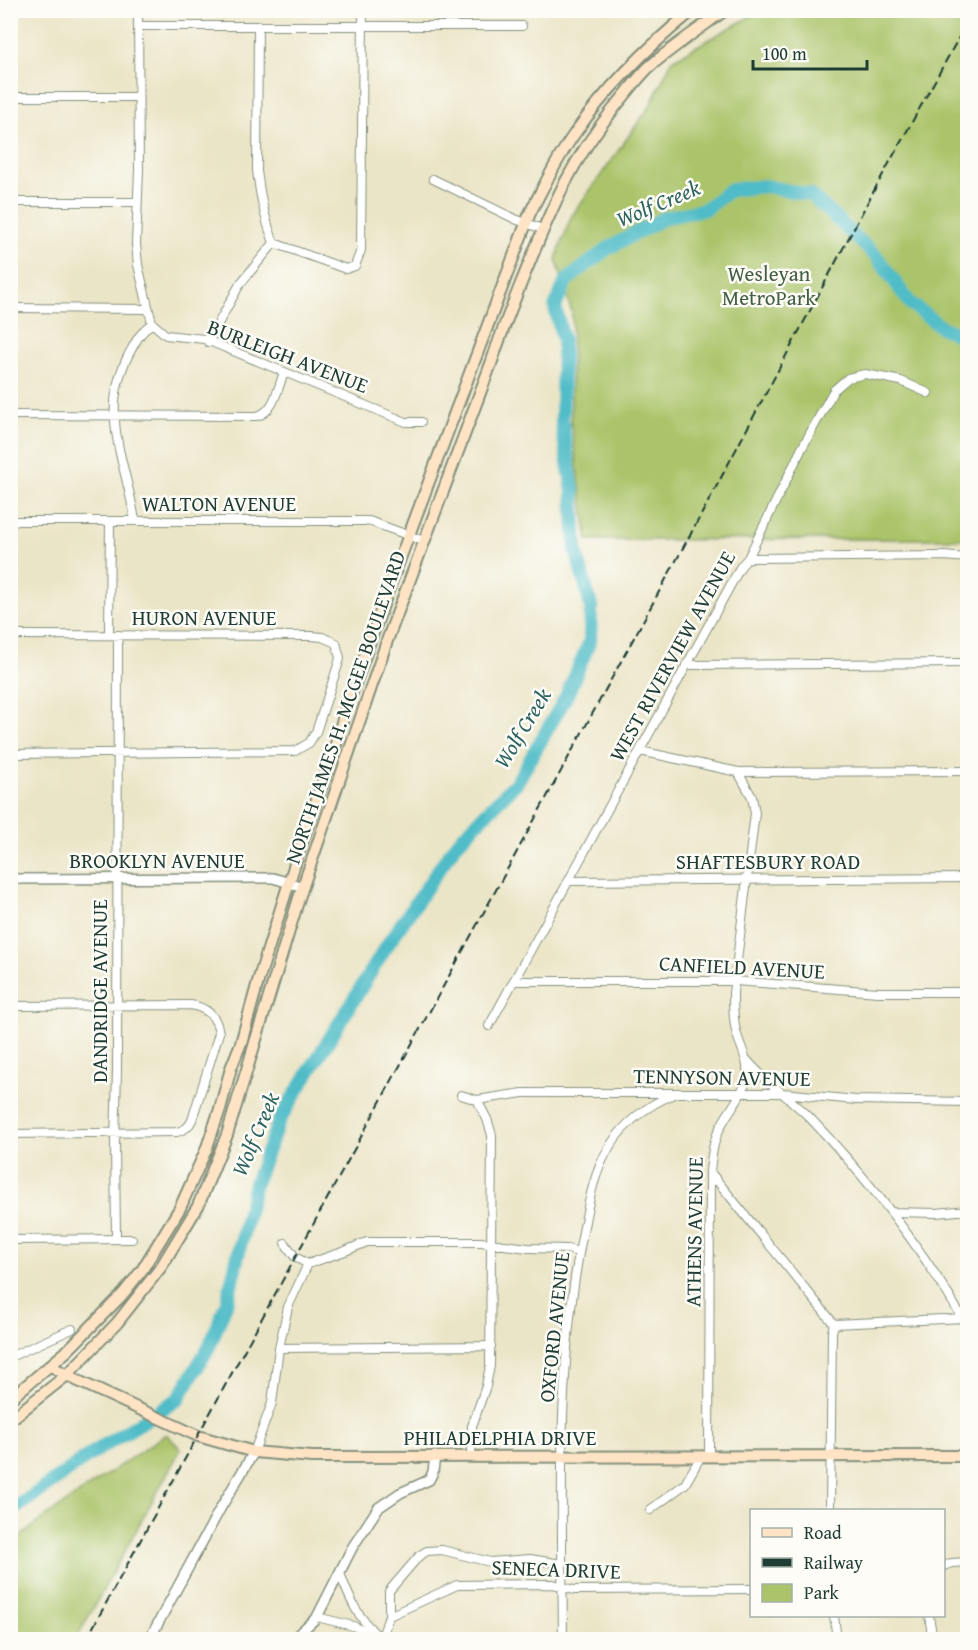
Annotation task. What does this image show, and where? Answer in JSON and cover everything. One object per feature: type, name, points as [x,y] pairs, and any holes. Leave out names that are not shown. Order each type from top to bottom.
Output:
[{"type":"main road","name":"NORTH JAMES H. MCGEE BOULEVARD","points":[[10,1399],[51,1366],[123,1294],[152,1254],[180,1208],[215,1126],[344,715],[527,224],[552,170],[575,132],[638,58],[693,10]]},
{"type":"main road","name":"NORTH JAMES H. MCGEE BOULEVARD","points":[[10,1420],[67,1375],[117,1323],[141,1295],[172,1250],[198,1206],[227,1135],[303,887],[381,657],[502,330],[542,229],[581,153],[636,81],[670,50],[725,10]]},
{"type":"main road","name":"PHILADELPHIA DRIVE","points":[[51,1366],[99,1391],[198,1436],[254,1452],[312,1457],[968,1456]]},
{"type":"street","points":[[135,521],[113,415],[118,380],[123,365],[143,329],[152,323],[137,254],[138,10]]},
{"type":"street","points":[[274,243],[337,268],[349,269],[355,266],[361,250],[363,10]]},
{"type":"street","points":[[138,26],[522,26]]},
{"type":"street","points":[[258,26],[258,171],[263,209],[274,243]]},
{"type":"street","points":[[10,97],[137,97]]},
{"type":"street","points":[[433,179],[542,229]]},
{"type":"street","points":[[10,202],[137,202]]},
{"type":"street","points":[[208,342],[240,284],[274,243]]},
{"type":"street","points":[[10,308],[148,309]]},
{"type":"street","name":"BURLEIGH AVENUE","points":[[152,323],[166,334],[204,339],[406,422],[421,422]]},
{"type":"street","points":[[10,415],[257,416],[271,406],[284,373]]},
{"type":"street","name":"WEST RIVERVIEW AVENUE","points":[[489,1026],[741,566],[748,558],[802,448],[834,390],[848,378],[865,374],[901,381],[928,393]]},
{"type":"street","name":"WALTON AVENUE","points":[[10,521],[369,521],[424,541]]},
{"type":"street","points":[[109,635],[110,521]]},
{"type":"street","points":[[748,558],[943,556],[968,558]]},
{"type":"street","name":"HURON AVENUE","points":[[10,635],[322,637],[336,643],[340,658],[313,737],[309,743],[295,751],[118,753]]},
{"type":"street","name":"DANDRIDGE AVENUE","points":[[116,1239],[118,635]]},
{"type":"street","points":[[687,665],[968,663]]},
{"type":"street","points":[[640,751],[738,772],[968,771]]},
{"type":"street","points":[[10,754],[118,753]]},
{"type":"street","name":"ATHENS AVENUE","points":[[704,1457],[710,1171],[716,1138],[746,1080],[746,1059],[734,1019],[733,993],[755,813],[752,797],[738,772]]},
{"type":"street","name":"BROOKLYN AVENUE","points":[[10,879],[273,878],[303,887]]},
{"type":"street","name":"SHAFTESBURY ROAD","points":[[569,881],[968,878]]},
{"type":"street","name":"CANFIELD AVENUE","points":[[514,981],[735,981],[878,992],[968,992]]},
{"type":"street","points":[[10,1006],[191,1005],[204,1008],[213,1017],[218,1027],[218,1040],[192,1120],[185,1129],[177,1132],[10,1134]]},
{"type":"street","points":[[746,1059],[766,1081],[783,1093],[816,1125],[891,1212],[965,1318],[968,1328]]},
{"type":"street","name":"TENNYSON AVENUE","points":[[477,1100],[523,1093],[783,1093],[856,1100],[968,1102]]},
{"type":"street","name":"OXFORD AVENUE","points":[[563,1640],[562,1456],[565,1360],[579,1252],[596,1177],[610,1145],[635,1118],[657,1101],[676,1093]]},
{"type":"street","points":[[462,1095],[477,1100],[492,1135],[490,1366],[486,1386],[472,1426],[471,1456]]},
{"type":"street","points":[[710,1171],[834,1324]]},
{"type":"street","points":[[891,1212],[936,1213],[968,1210]]},
{"type":"street","points":[[10,1240],[132,1239]]},
{"type":"street","points":[[149,1640],[220,1509],[254,1452],[272,1403],[277,1381],[279,1348],[288,1307],[308,1264],[367,1242],[492,1244],[567,1249],[579,1252]]},
{"type":"street","points":[[285,1243],[295,1257],[308,1264]]},
{"type":"street","points":[[834,1324],[965,1318]]},
{"type":"street","points":[[831,1509],[829,1476],[834,1324]]},
{"type":"street","points":[[10,1357],[72,1329]]},
{"type":"street","points":[[279,1348],[491,1347]]},
{"type":"street","points":[[292,1640],[317,1617],[352,1548],[378,1508],[400,1493],[429,1480],[433,1472],[435,1456]]},
{"type":"street","points":[[650,1510],[685,1484],[704,1457]]},
{"type":"street","points":[[380,1639],[389,1616],[389,1591],[419,1556],[427,1551],[442,1551],[490,1562],[530,1558],[562,1564]]},
{"type":"street","points":[[945,1566],[968,1562]]},
{"type":"street","points":[[340,1573],[357,1613],[380,1639]]},
{"type":"street","name":"SENECA DRIVE","points":[[389,1616],[457,1585],[553,1584],[574,1590],[750,1588]]},
{"type":"street","points":[[317,1617],[353,1626],[380,1639]]},
{"type":"street","points":[[834,1617],[837,1640]]},
{"type":"street","points":[[929,1617],[933,1640]]},
{"type":"green space","name":"Wesleyan MetroPark","points":[[760,11],[967,11],[967,539],[588,540],[571,425],[572,313],[556,259],[571,217],[650,106],[672,60]]},
{"type":"green space","points":[[166,1434],[181,1449],[76,1639],[11,1639],[11,1544],[42,1519]]},
{"type":"waterway","name":"Wolf Creek","points":[[10,1512],[94,1452],[178,1399],[209,1347],[227,1302],[255,1183],[280,1119],[388,944],[456,844],[517,782],[566,697],[590,641],[591,606],[576,551],[573,491],[562,426],[563,340],[555,307],[566,281],[607,249],[664,218],[705,209],[730,190],[765,186],[811,195],[877,257],[910,303],[941,327],[968,339]]},
{"type":"railway","points":[[86,1640],[707,504],[871,196],[968,21]]}]
